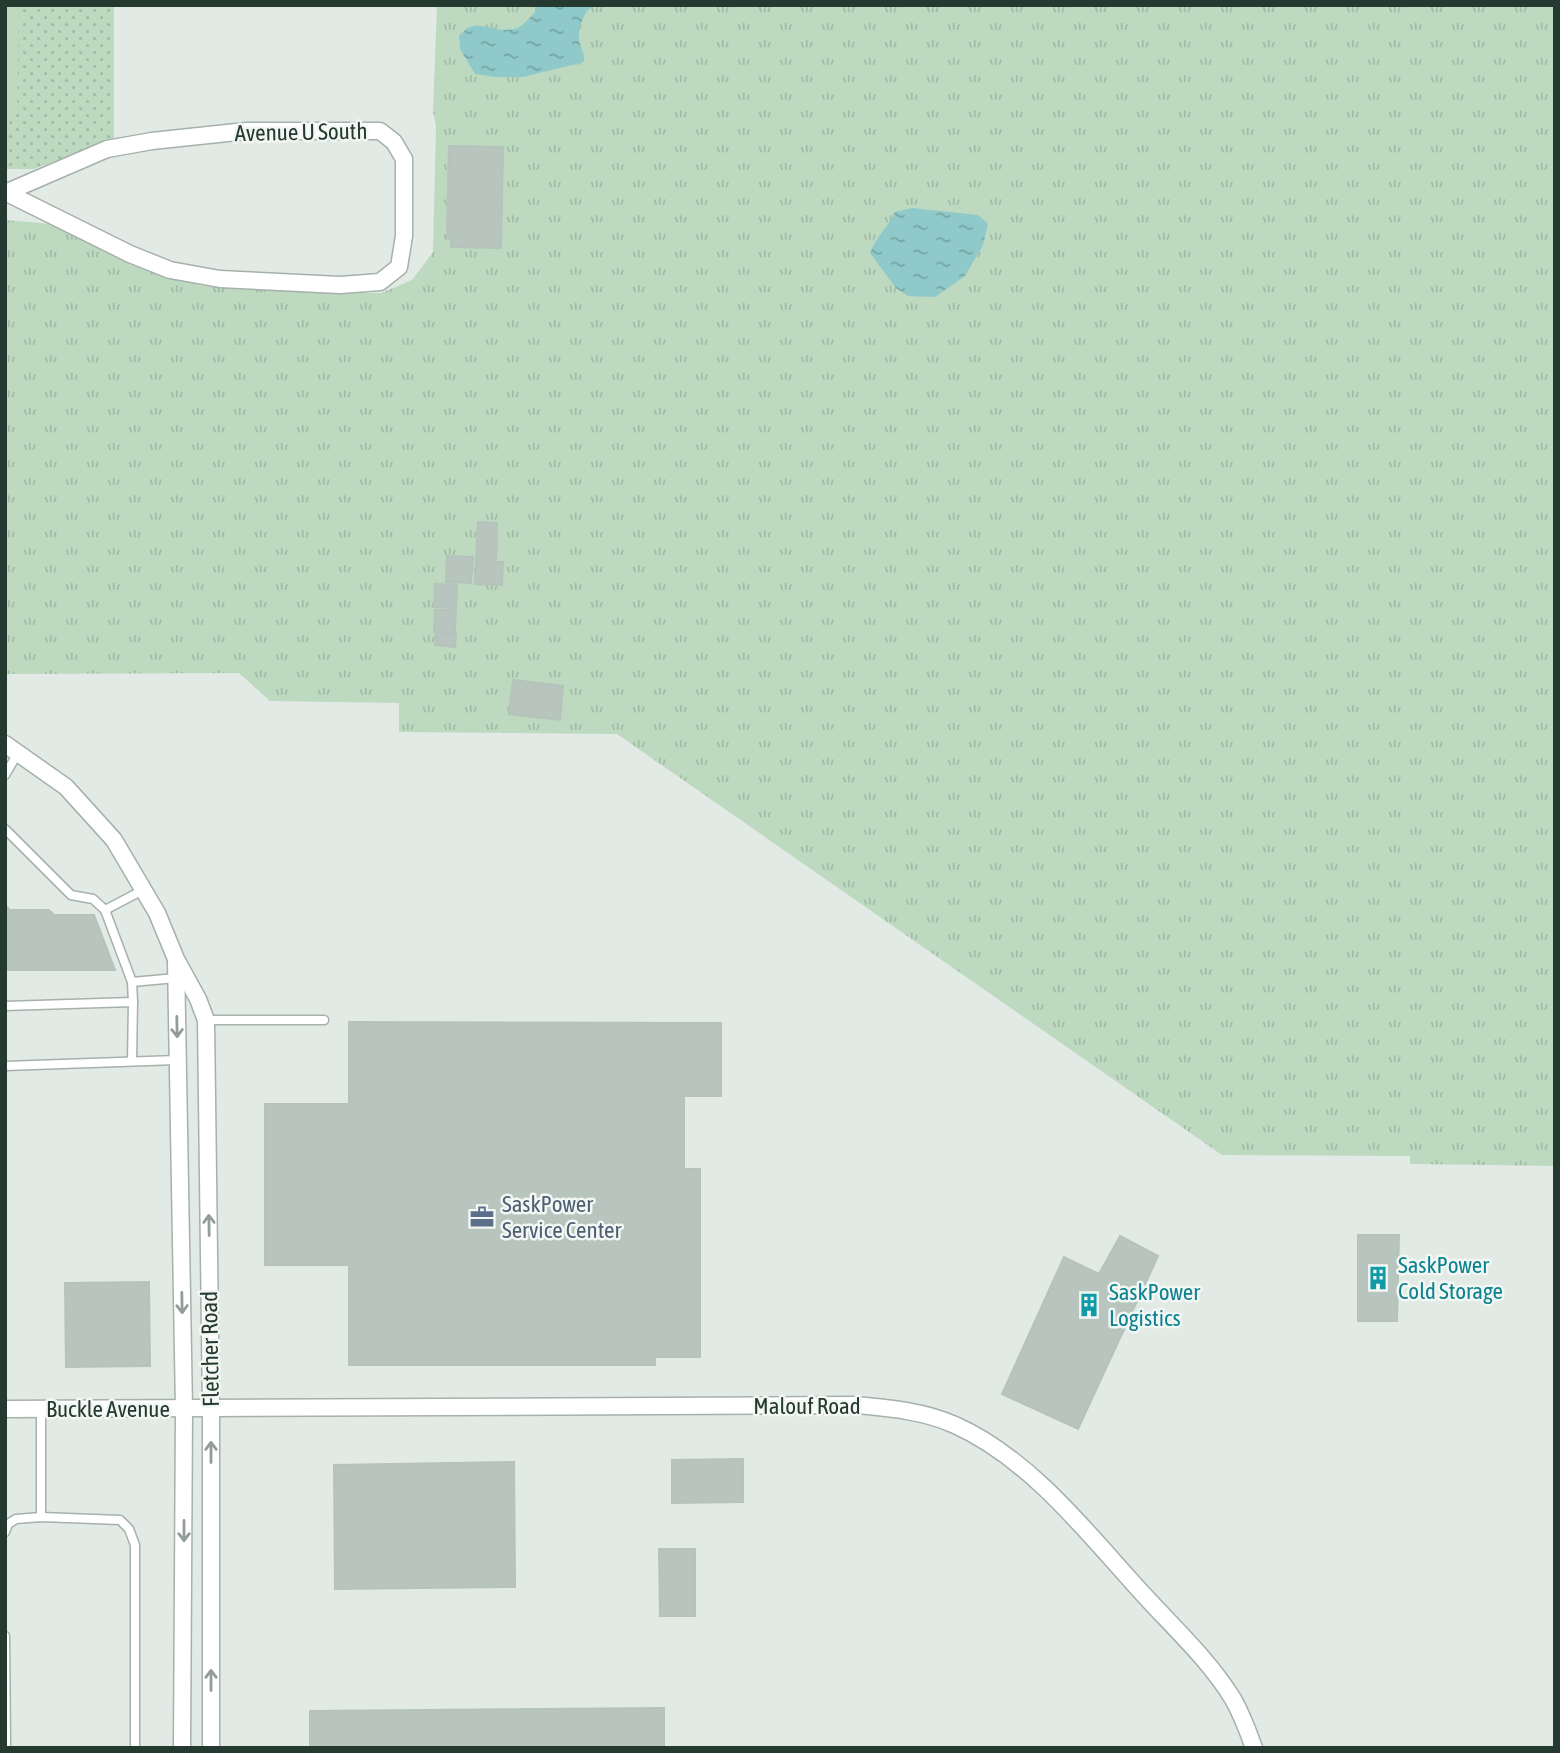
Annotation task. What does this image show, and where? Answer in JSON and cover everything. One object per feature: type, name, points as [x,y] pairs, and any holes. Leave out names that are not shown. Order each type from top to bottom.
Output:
[{"type":"street","name":"Avenue U South","points":[[246,131],[380,131],[394,142],[404,159],[404,236],[399,267],[380,282],[340,285],[220,279],[170,270],[130,254],[6,193],[107,149],[152,141],[246,131]]},
{"type":"street","name":"Fletcher Road","points":[[12,749],[66,787],[114,840],[158,913],[206,1020],[211,1410],[211,1748]]},
{"type":"street","name":"Fletcher Road","points":[[176,958],[184,1409],[182,1748]]},
{"type":"street","name":"Malouf Road","points":[[211,1410],[856,1405],[902,1409],[953,1424],[984,1440],[1020,1466],[1051,1494],[1208,1665],[1245,1721],[1254,1748]]},
{"type":"street","name":"Buckle Avenue","points":[[5,1409],[211,1410]]},
{"type":"lane","points":[[5,775],[12,749]]},
{"type":"lane","points":[[5,830],[71,895],[93,899],[105,910],[132,982],[132,1061]]},
{"type":"lane","points":[[105,910],[144,890]]},
{"type":"lane","points":[[132,982],[176,978]]},
{"type":"lane","points":[[5,1006],[133,1002]]},
{"type":"lane","points":[[206,1020],[324,1020]]},
{"type":"lane","points":[[5,1066],[177,1060]]},
{"type":"lane","points":[[41,1409],[41,1517]]},
{"type":"lane","points":[[5,1532],[8,1524],[16,1518],[41,1517],[120,1520],[129,1530],[135,1545],[135,1748]]},
{"type":"lane","points":[[5,1636],[6,1748]]},
{"type":"green space","points":[[5,5],[114,5],[114,139],[34,169],[5,169]]},
{"type":"green space","points":[[5,5],[19,5],[17,111],[5,129]]},
{"type":"green space","points":[[437,5],[1555,5],[1555,1166],[1410,1164],[1410,1156],[1222,1155],[617,734],[399,732],[399,703],[270,701],[239,673],[5,674],[5,220],[53,224],[125,262],[202,286],[323,293],[381,293],[412,280],[433,252],[436,126],[433,112]]},
{"type":"water","points":[[535,5],[593,5],[584,16],[580,29],[579,39],[584,62],[523,77],[475,74],[460,49],[459,36],[467,28],[474,26],[506,30],[519,27],[535,12]]},
{"type":"water","points":[[912,208],[978,215],[988,224],[983,245],[965,276],[935,297],[908,296],[896,288],[870,253],[895,212]]},
{"type":"building","points":[[449,146],[503,147],[501,248],[451,247],[451,238],[447,238]]},
{"type":"building","points":[[478,522],[497,523],[496,562],[503,562],[502,585],[475,584]]},
{"type":"building","points":[[447,556],[473,557],[471,583],[446,582]]},
{"type":"building","points":[[435,584],[457,585],[456,608],[434,607]]},
{"type":"building","points":[[435,610],[456,610],[455,632],[434,632]]},
{"type":"building","points":[[436,633],[456,634],[455,647],[435,645]]},
{"type":"building","points":[[513,680],[563,686],[560,720],[509,714]]},
{"type":"building","points":[[5,905],[10,910],[49,910],[54,915],[94,915],[115,970],[5,970]]},
{"type":"building","name":"SaskPower Service Center","points":[[349,1022],[721,1023],[721,1096],[684,1096],[684,1169],[700,1169],[700,1357],[655,1357],[655,1365],[349,1365],[349,1265],[265,1265],[265,1104],[349,1104]]},
{"type":"building","name":"SaskPower Cold Storage","points":[[1358,1235],[1399,1235],[1397,1321],[1358,1321]]},
{"type":"building","name":"SaskPower Logistics","points":[[1120,1236],[1158,1256],[1078,1429],[1002,1394],[1064,1257],[1099,1274]]},
{"type":"building","points":[[149,1282],[150,1366],[66,1367],[65,1283]]},
{"type":"building","points":[[743,1459],[743,1502],[672,1503],[672,1460]]},
{"type":"building","points":[[514,1462],[515,1587],[335,1589],[334,1465]]},
{"type":"building","points":[[659,1549],[695,1549],[695,1616],[660,1616]]},
{"type":"building","points":[[664,1708],[664,1748],[310,1748],[310,1711]]},
{"type":"place","name":"SaskPower Service Center","points":[[482,1217]]},
{"type":"place","name":"SaskPower Cold Storage","points":[[1378,1278]]},
{"type":"place","name":"SaskPower Logistics","points":[[1089,1305]]}]
